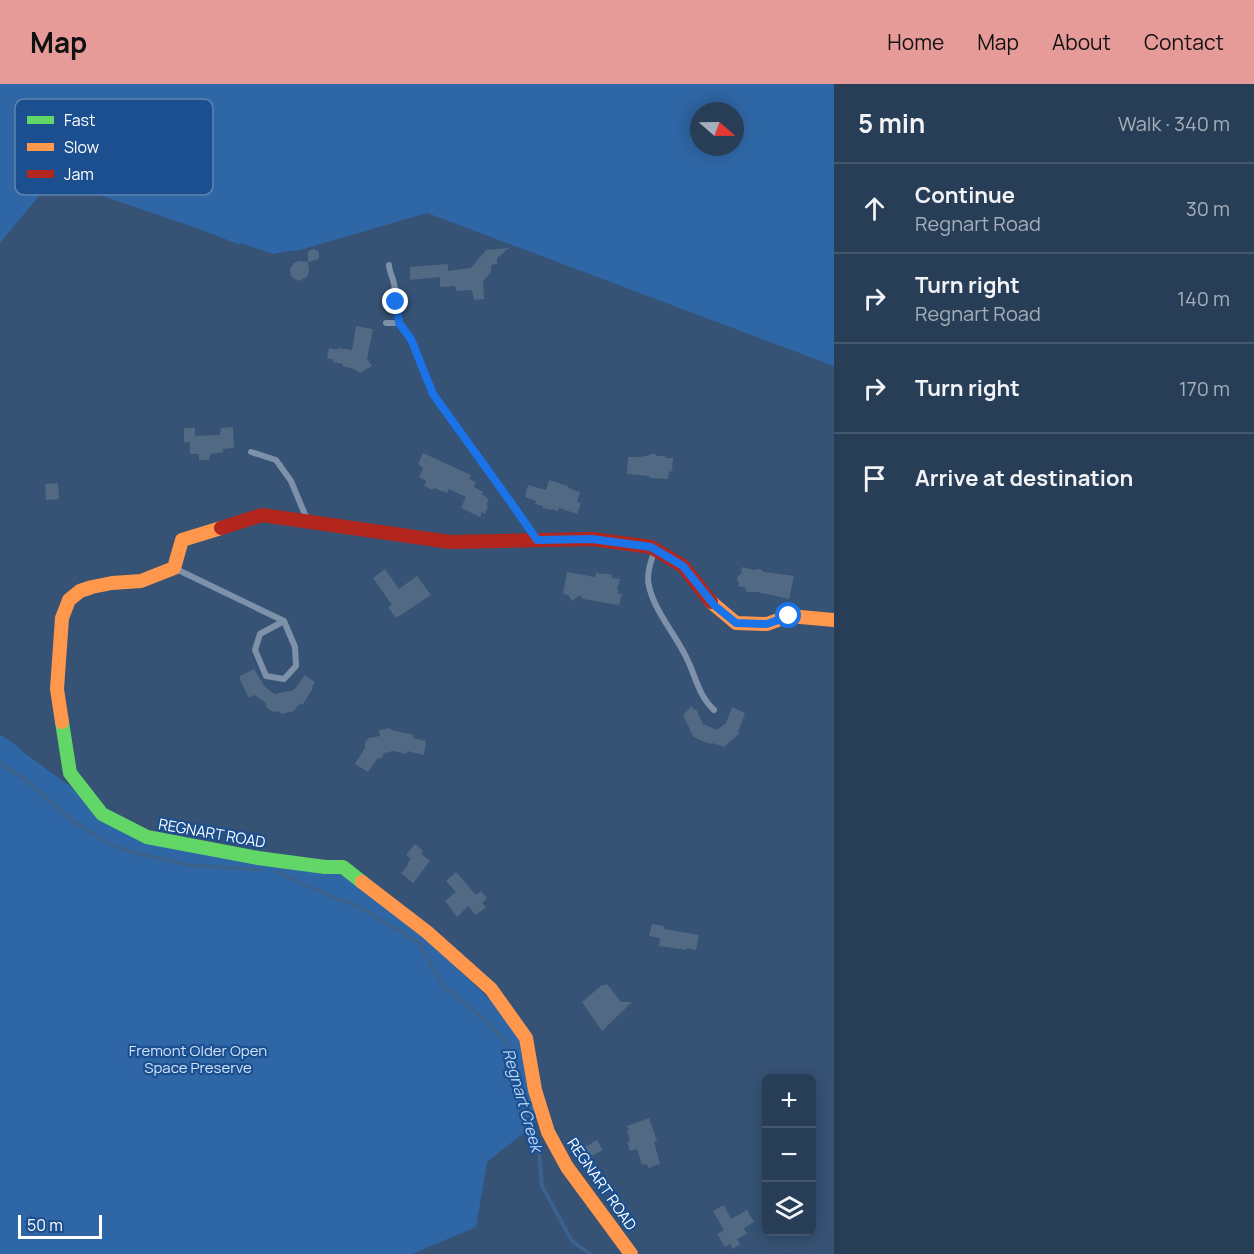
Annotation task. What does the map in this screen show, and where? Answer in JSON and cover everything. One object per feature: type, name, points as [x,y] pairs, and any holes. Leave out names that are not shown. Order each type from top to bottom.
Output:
[{"type":"street","points":[[174,568],[182,540],[262,515],[450,542],[592,539],[656,549],[683,566],[714,605],[736,623],[767,624],[789,616],[834,620]]},
{"type":"street","name":"REGNART ROAD","points":[[174,568],[141,581],[92,587],[80,591],[69,600],[63,618],[57,689],[70,773],[102,814],[147,837],[258,858],[325,867],[343,867],[427,932],[491,989],[526,1038],[535,1090],[548,1132],[567,1167],[631,1254]]},
{"type":"lane","points":[[389,265],[395,286],[399,323],[411,339],[433,394],[537,540]]},
{"type":"lane","points":[[386,323],[399,323]]},
{"type":"lane","points":[[251,452],[276,460],[291,481],[307,521]]},
{"type":"lane","points":[[656,549],[652,558],[648,583],[652,599],[688,661],[705,702],[714,710]]},
{"type":"lane","points":[[174,568],[284,621],[295,647],[296,666],[284,678],[266,676],[255,650],[260,634],[284,621]]},
{"type":"green space","points":[[0,84],[834,84],[834,366],[427,213],[300,250],[273,254],[241,243],[240,245],[100,195],[213,195],[213,99],[15,99],[15,195],[40,195],[0,243]]},
{"type":"green space","name":"Fremont Older Open Space Preserve","points":[[0,735],[103,810],[148,835],[356,871],[529,1037],[539,1092],[535,1124],[487,1162],[476,1227],[412,1254],[0,1254]]},
{"type":"building","points":[[509,248],[497,258],[497,264],[491,265],[491,272],[483,281],[484,299],[474,300],[472,290],[456,291],[455,286],[440,287],[440,277],[410,280],[410,267],[448,264],[448,271],[471,268],[486,250]]},
{"type":"building","points":[[314,249],[319,252],[319,258],[308,262],[308,253]]},
{"type":"building","points":[[299,261],[308,262],[309,271],[307,277],[299,281],[293,278],[290,269]]},
{"type":"building","points":[[356,326],[373,329],[367,359],[372,366],[360,373],[342,366],[343,364],[333,362],[333,359],[327,359],[329,348],[352,350]]},
{"type":"building","points":[[233,427],[234,448],[210,454],[209,460],[199,460],[199,454],[190,454],[190,442],[184,442],[184,428],[195,428],[195,436],[220,435],[221,428]]},
{"type":"building","points":[[423,453],[471,475],[469,479],[476,482],[474,487],[489,499],[485,514],[482,512],[480,517],[461,508],[466,497],[449,489],[447,493],[424,486],[426,481],[419,477],[423,468],[418,464]]},
{"type":"building","points":[[650,454],[673,458],[672,471],[669,472],[668,479],[627,474],[628,457],[642,457]]},
{"type":"building","points":[[549,480],[580,492],[577,502],[581,503],[577,514],[559,508],[558,511],[542,508],[543,506],[535,504],[536,501],[525,497],[528,485],[546,490]]},
{"type":"building","points":[[58,483],[59,499],[46,500],[45,484]]},
{"type":"building","points":[[742,567],[794,576],[789,599],[747,592],[745,588],[738,586],[737,580]]},
{"type":"building","points":[[385,569],[399,589],[417,576],[431,595],[396,618],[388,607],[392,605],[373,578]]},
{"type":"building","points":[[567,572],[595,577],[596,573],[604,573],[612,575],[612,578],[620,579],[617,590],[619,590],[618,594],[622,594],[619,605],[583,599],[580,595],[572,601],[568,595],[563,594]]},
{"type":"building","points":[[254,669],[265,687],[275,694],[294,690],[305,675],[315,682],[303,704],[298,705],[294,711],[282,714],[267,708],[265,702],[254,695],[249,698],[240,676]]},
{"type":"building","points":[[692,706],[694,710],[696,709],[703,724],[717,730],[726,723],[732,707],[745,713],[738,732],[740,733],[724,747],[697,739],[693,736],[683,715]]},
{"type":"building","points":[[390,728],[426,741],[424,755],[407,751],[406,754],[393,751],[384,753],[368,772],[355,764],[367,740],[380,736],[379,730]]},
{"type":"building","points":[[415,844],[423,851],[421,854],[430,861],[413,883],[401,873],[411,859],[406,855]]},
{"type":"building","points":[[456,872],[476,895],[481,891],[487,898],[482,903],[486,907],[476,915],[468,906],[457,917],[445,901],[456,892],[446,881]]},
{"type":"building","points":[[652,924],[664,926],[664,929],[699,935],[696,950],[659,946],[660,938],[649,936]]},
{"type":"building","points":[[607,984],[621,1002],[632,1002],[602,1031],[582,1002],[602,985]]},
{"type":"building","points":[[649,1118],[657,1141],[654,1142],[660,1164],[648,1168],[647,1164],[642,1165],[637,1149],[630,1151],[627,1142],[630,1141],[627,1126]]},
{"type":"building","points":[[597,1140],[603,1150],[592,1156],[593,1160],[584,1166],[576,1152]]},
{"type":"building","points":[[724,1205],[731,1219],[747,1210],[754,1222],[744,1228],[747,1234],[737,1239],[740,1244],[733,1249],[730,1244],[725,1247],[717,1234],[724,1230],[713,1211]]},
{"type":"waterway","name":"Regnart Creek","points":[[0,763],[26,780],[70,819],[118,847],[189,865],[260,870]]},
{"type":"waterway","name":"Regnart Creek","points":[[277,872],[358,906],[419,943],[443,986],[482,1017],[507,1043],[539,1149],[542,1186],[572,1241],[590,1254]]},
{"type":"traffic: fast","points":[[62,722],[70,773],[102,814],[147,837],[258,858],[325,867],[343,867],[362,882]]},
{"type":"traffic: slow","points":[[62,722],[57,689],[62,618],[69,600],[80,591],[92,587],[141,581],[174,568],[182,540],[221,528]]},
{"type":"traffic: slow","points":[[711,602],[736,623],[767,624],[789,616],[834,620]]},
{"type":"traffic: slow","points":[[362,882],[427,932],[491,989],[526,1038],[535,1090],[548,1132],[567,1167],[631,1254]]},
{"type":"traffic: jam","points":[[221,528],[262,515],[450,542],[592,539],[651,547],[683,566],[711,602]]},
{"type":"route","points":[[396,302],[399,323],[411,339],[433,394],[537,540],[592,539],[651,547],[683,566],[714,605],[736,623],[767,624],[789,616]]}]
